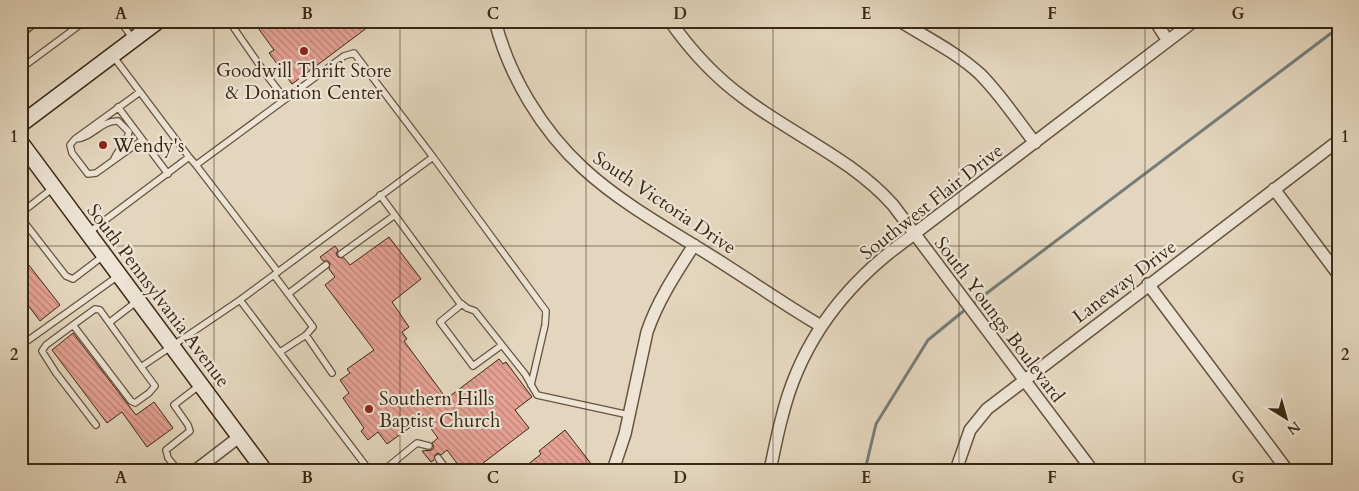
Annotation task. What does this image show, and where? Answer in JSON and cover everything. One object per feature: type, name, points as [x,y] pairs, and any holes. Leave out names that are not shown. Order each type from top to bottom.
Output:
[{"type":"main road","points":[[21,124],[158,21]]},
{"type":"main road","name":"South Pennsylvania Avenue","points":[[21,143],[264,470]]},
{"type":"street","name":"South Victoria Drive","points":[[495,21],[504,51],[533,108],[564,149],[583,169],[601,184],[821,326]]},
{"type":"street","name":"South Youngs Boulevard","points":[[670,21],[693,52],[729,87],[871,183],[893,205],[1092,470]]},
{"type":"street","points":[[900,21],[940,45],[980,74],[1035,143]]},
{"type":"street","points":[[1155,21],[1168,41]]},
{"type":"street","name":"Southwest Flair Drive","points":[[770,470],[790,389],[808,348],[837,303],[857,281],[914,234],[1194,21]]},
{"type":"street","name":"Laneway Drive","points":[[956,470],[964,443],[974,424],[987,409],[1148,284],[1338,141]]},
{"type":"street","points":[[1274,189],[1338,274]]},
{"type":"street","points":[[614,470],[629,415],[647,332],[673,277],[694,245]]},
{"type":"street","points":[[1148,284],[1288,470]]},
{"type":"street","points":[[196,470],[239,437]]},
{"type":"lane","points":[[21,66],[23,67],[85,21]]},
{"type":"lane","points":[[120,21],[134,39]]},
{"type":"lane","points":[[229,21],[265,73],[286,99]]},
{"type":"lane","points":[[196,164],[344,56],[354,53],[546,310],[546,325],[531,384]]},
{"type":"lane","points":[[112,55],[196,164],[313,327],[306,335],[280,352]]},
{"type":"lane","points":[[140,92],[75,139],[70,145],[72,153],[88,174],[96,173],[142,140]]},
{"type":"lane","points":[[118,107],[168,174]]},
{"type":"lane","points":[[75,139],[84,139],[111,120],[118,121],[129,132],[128,137],[117,151],[114,159]]},
{"type":"lane","points":[[88,233],[189,157]]},
{"type":"lane","points":[[142,367],[240,300],[433,157]]},
{"type":"lane","points":[[21,213],[54,187]]},
{"type":"lane","points":[[380,195],[462,304],[475,311],[538,395],[629,415]]},
{"type":"lane","points":[[341,254],[395,215]]},
{"type":"lane","points":[[21,218],[66,276],[73,279],[104,255]]},
{"type":"lane","points":[[288,294],[326,265]]},
{"type":"lane","points":[[22,344],[119,275]]},
{"type":"lane","points":[[110,322],[138,300]]},
{"type":"lane","points":[[240,300],[369,470]]},
{"type":"lane","points":[[462,304],[440,322],[473,366],[502,345]]},
{"type":"lane","points":[[73,325],[132,403],[135,403],[149,393],[155,386],[110,322],[98,309],[95,309],[73,325],[46,345],[42,351],[56,373],[96,425]]},
{"type":"lane","points":[[306,335],[332,373]]},
{"type":"lane","points":[[178,470],[168,458],[166,450],[190,431],[174,405],[200,384]]},
{"type":"lane","points":[[384,470],[417,443],[429,446]]},
{"type":"lane","points":[[438,458],[447,470]]},
{"type":"building","points":[[21,21],[43,21],[21,39]]},
{"type":"building","name":"Goodwill Thrift Store & Donation Center","points":[[253,21],[376,21],[292,84],[269,53],[274,50]]},
{"type":"building","points":[[389,237],[421,279],[392,302],[409,327],[402,332],[407,339],[404,341],[446,398],[499,359],[503,364],[506,362],[532,397],[515,410],[529,428],[474,470],[462,470],[447,450],[441,455],[438,453],[435,455],[434,460],[431,462],[422,451],[432,450],[434,447],[432,443],[438,438],[423,418],[387,444],[378,432],[368,440],[361,431],[364,428],[343,398],[349,393],[340,380],[350,373],[347,369],[374,350],[325,285],[335,277],[329,269],[330,263],[323,261],[320,257],[335,246],[338,250],[336,254],[338,257],[344,258],[350,265]]},
{"type":"building","points":[[21,255],[60,305],[40,321],[21,296]]},
{"type":"building","points":[[73,333],[136,415],[154,402],[173,428],[147,447],[122,412],[107,423],[52,350]]},
{"type":"building","points":[[565,430],[592,465],[586,470],[521,470],[541,454],[539,451]]},
{"type":"waterway","points":[[971,305],[1338,28]]},
{"type":"waterway","points":[[865,470],[876,424],[928,340],[966,309]]},
{"type":"place","name":"Goodwill Thrift Store & Donation Center","points":[[304,51]]},
{"type":"place","name":"Wendy's","points":[[103,145]]},
{"type":"place","name":"Southern Hills Baptist Church","points":[[369,409]]}]
